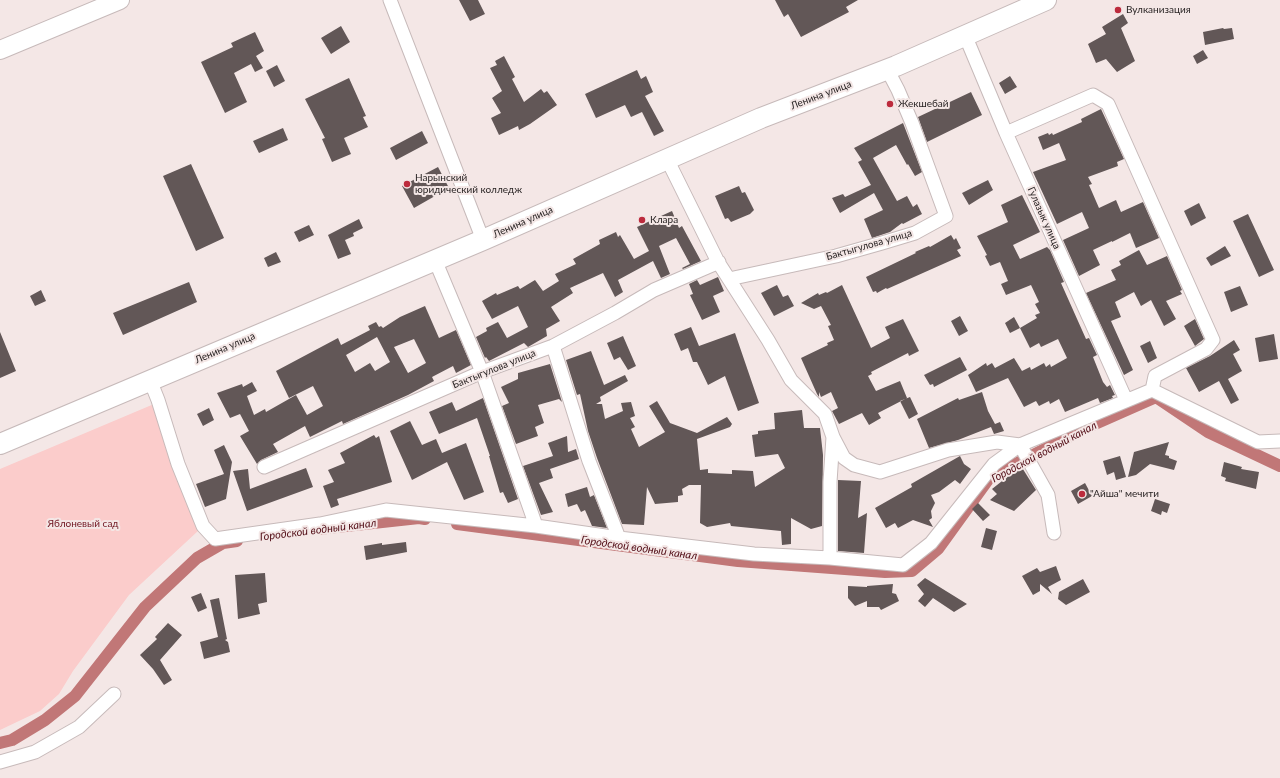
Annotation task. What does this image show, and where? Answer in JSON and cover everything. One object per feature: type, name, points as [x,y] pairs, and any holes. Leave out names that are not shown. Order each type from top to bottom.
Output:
[{"type":"main road","name":"Ленина улица","points":[[0,444],[483,240],[761,118],[887,69],[1046,0]]},
{"type":"street","points":[[0,50],[120,0]]},
{"type":"street","points":[[390,0],[483,240]]},
{"type":"street","name":"Гулазык улица","points":[[965,35],[1006,133],[1126,400]]},
{"type":"street","name":"Бактыгулова улица","points":[[729,279],[836,256],[915,233],[946,216],[912,123],[887,69]]},
{"type":"street","points":[[1006,133],[1092,95],[1108,104],[1213,340],[1206,349],[1155,376],[1152,390]]},
{"type":"street","points":[[667,159],[729,279],[791,380],[825,414],[833,437],[844,458],[854,465],[880,472],[948,450],[997,442],[1020,445]]},
{"type":"street","points":[[435,260],[482,372],[536,526]]},
{"type":"street","name":"Бактыгулова улица","points":[[264,467],[482,372],[553,346],[615,313],[654,290],[719,262]]},
{"type":"street","points":[[553,346],[589,461],[619,538]]},
{"type":"street","points":[[150,380],[158,400],[178,464],[197,512],[203,526],[214,539],[320,524],[386,510],[536,526],[619,538],[754,554],[830,558],[903,565],[930,543],[994,464],[1020,445],[1152,390],[1258,442],[1280,441]]},
{"type":"street","points":[[830,558],[830,482],[833,437]]},
{"type":"street","points":[[1020,445],[1048,495],[1054,532]]},
{"type":"street","points":[[0,762],[35,752],[78,727],[114,694]]},
{"type":"green space","name":"Яблоневый сад","points":[[154,404],[198,531],[129,595],[73,671],[59,694],[40,711],[0,730],[0,469]]},
{"type":"building","points":[[459,0],[478,0],[485,14],[470,21]]},
{"type":"building","points":[[775,0],[858,0],[846,7],[849,12],[801,37],[788,14],[784,17]]},
{"type":"building","points":[[1123,14],[1128,23],[1121,28],[1135,61],[1117,72],[1106,59],[1096,63],[1088,44],[1106,34],[1102,27]]},
{"type":"building","points":[[341,26],[350,42],[331,54],[321,38]]},
{"type":"building","points":[[1223,28],[1232,28],[1234,39],[1205,45],[1203,32]]},
{"type":"building","points":[[255,32],[264,51],[256,56],[263,68],[255,72],[251,64],[234,73],[247,102],[225,113],[201,62],[233,47],[231,43]]},
{"type":"building","points":[[1203,50],[1208,58],[1197,64],[1193,56]]},
{"type":"building","points":[[504,56],[515,77],[512,79],[524,102],[541,89],[544,93],[547,91],[557,105],[519,130],[518,126],[499,135],[491,118],[501,113],[492,98],[502,91],[490,68],[497,65],[495,61]]},
{"type":"building","points":[[277,65],[285,81],[274,87],[266,71]]},
{"type":"building","points":[[637,70],[641,79],[646,76],[653,92],[645,96],[664,131],[654,136],[642,112],[631,117],[625,105],[596,118],[585,94]]},
{"type":"building","points":[[1010,76],[1017,87],[1005,94],[999,83]]},
{"type":"building","points":[[349,78],[366,116],[363,117],[368,127],[344,138],[351,154],[332,162],[322,139],[325,138],[305,99]]},
{"type":"building","points":[[971,92],[982,115],[927,142],[918,117]]},
{"type":"building","points":[[1101,109],[1124,159],[1117,162],[1118,166],[1088,177],[1092,184],[1089,185],[1099,208],[1116,200],[1121,212],[1143,202],[1159,238],[1136,248],[1130,233],[1093,250],[1100,265],[1079,276],[1063,240],[1089,228],[1082,212],[1057,224],[1033,172],[1066,160],[1059,143],[1043,150],[1038,137],[1048,133],[1049,135],[1052,133],[1053,135],[1082,122],[1081,119]]},
{"type":"building","points":[[903,123],[922,172],[915,176],[896,145],[873,158],[897,201],[907,196],[913,207],[917,204],[922,214],[903,224],[902,223],[890,232],[872,238],[864,219],[883,210],[874,193],[840,213],[832,198],[843,194],[845,197],[871,185],[858,162],[862,160],[854,148]]},
{"type":"building","points":[[283,128],[288,140],[259,153],[253,141]]},
{"type":"building","points":[[422,131],[428,143],[396,160],[390,148]]},
{"type":"building","points":[[191,164],[224,238],[196,251],[163,176]]},
{"type":"building","points":[[438,167],[449,188],[414,208],[402,186]]},
{"type":"building","points":[[988,180],[993,190],[969,205],[962,193]]},
{"type":"building","points":[[739,186],[742,193],[745,192],[754,210],[750,214],[731,222],[728,218],[725,219],[715,196]]},
{"type":"building","points":[[1022,195],[1040,232],[1013,245],[1020,259],[1047,247],[1050,250],[1064,282],[1061,283],[1086,339],[1089,338],[1097,355],[1093,357],[1103,382],[1107,387],[1110,385],[1115,395],[1112,396],[1113,398],[1100,403],[1098,398],[1065,412],[1059,399],[1050,404],[1049,401],[1039,406],[1036,401],[1024,407],[1008,378],[976,392],[968,375],[986,363],[987,366],[992,363],[995,368],[1014,358],[1022,371],[1030,367],[1031,370],[1044,363],[1046,367],[1050,364],[1051,367],[1067,358],[1058,339],[1041,347],[1039,343],[1030,348],[1020,328],[1037,318],[1035,315],[1040,313],[1035,304],[1039,302],[1031,285],[1006,295],[1001,284],[1008,281],[1000,262],[990,266],[985,256],[987,255],[977,236],[1008,222],[1001,205]]},
{"type":"building","points":[[1199,203],[1206,218],[1191,226],[1184,211]]},
{"type":"building","points":[[672,211],[679,228],[682,226],[701,261],[683,269],[682,268],[690,264],[676,238],[659,246],[670,274],[661,278],[653,261],[618,280],[623,292],[615,297],[603,273],[570,288],[573,293],[551,307],[560,321],[546,329],[547,336],[528,347],[524,343],[489,361],[486,357],[485,358],[476,337],[487,331],[486,328],[498,322],[507,338],[528,327],[518,306],[492,319],[482,301],[496,293],[497,295],[518,286],[520,289],[535,280],[543,291],[559,281],[555,274],[576,264],[573,259],[600,244],[599,240],[616,232],[618,237],[620,235],[634,259],[649,251],[637,227]]},
{"type":"building","points":[[1248,214],[1274,270],[1259,277],[1233,221]]},
{"type":"building","points":[[359,219],[363,228],[353,233],[354,236],[345,240],[351,254],[338,259],[328,235]]},
{"type":"building","points":[[309,225],[314,235],[299,242],[294,232]]},
{"type":"building","points":[[951,235],[954,240],[956,238],[961,248],[957,250],[961,256],[887,289],[886,288],[877,293],[876,291],[873,292],[866,277],[916,253],[915,252],[929,246],[930,247]]},
{"type":"building","points":[[1225,246],[1231,256],[1211,266],[1206,258]]},
{"type":"building","points":[[1139,250],[1147,265],[1167,256],[1182,290],[1180,291],[1182,294],[1166,301],[1176,319],[1164,326],[1151,300],[1141,306],[1134,292],[1115,302],[1121,317],[1111,321],[1133,370],[1124,375],[1086,293],[1116,280],[1111,270],[1121,265],[1119,261]]},
{"type":"building","points":[[276,252],[281,262],[268,267],[264,258]]},
{"type":"building","points":[[718,277],[724,291],[713,296],[720,312],[702,320],[690,295],[693,294],[689,284],[697,280],[700,285]]},
{"type":"building","points":[[189,282],[197,302],[123,335],[113,313]]},
{"type":"building","points":[[777,285],[783,297],[788,295],[794,306],[774,316],[761,293]]},
{"type":"building","points":[[842,285],[871,348],[890,338],[885,327],[903,319],[919,351],[909,356],[908,353],[871,372],[872,374],[868,376],[876,391],[900,381],[907,398],[878,413],[881,418],[869,425],[862,413],[839,424],[832,411],[838,408],[831,392],[821,397],[819,392],[819,397],[801,358],[828,345],[827,343],[834,340],[828,326],[831,325],[821,306],[814,309],[801,303],[818,293],[819,295],[826,292],[827,293]]},
{"type":"building","points":[[1240,286],[1248,305],[1231,312],[1224,292]]},
{"type":"building","points":[[41,290],[46,301],[35,306],[30,296]]},
{"type":"building","points":[[425,306],[439,338],[456,330],[471,365],[456,373],[453,366],[432,377],[434,381],[408,395],[343,424],[342,421],[310,437],[305,426],[273,444],[278,452],[261,460],[257,464],[240,436],[249,431],[240,414],[230,418],[217,393],[242,384],[243,387],[252,382],[257,391],[247,396],[254,415],[265,409],[266,412],[296,395],[307,415],[323,406],[313,386],[289,398],[276,371],[338,338],[341,345],[370,330],[368,326],[376,322],[379,327],[381,326],[383,328],[400,317]],"holes":[[[377,337],[390,362],[375,371],[370,363],[355,372],[346,355]],[[414,339],[426,363],[408,373],[394,347]]]},
{"type":"building","points":[[960,316],[968,331],[959,336],[951,321]]},
{"type":"building","points":[[1014,317],[1020,328],[1010,333],[1005,323]]},
{"type":"building","points":[[1195,319],[1204,339],[1195,346],[1184,326]]},
{"type":"building","points":[[691,327],[699,346],[735,333],[759,403],[738,411],[725,376],[708,385],[697,362],[693,362],[688,348],[681,351],[674,334]]},
{"type":"building","points":[[0,332],[16,371],[0,378]]},
{"type":"building","points":[[1274,334],[1278,359],[1259,362],[1255,338]]},
{"type":"building","points":[[623,336],[636,366],[628,370],[620,357],[614,360],[607,343]]},
{"type":"building","points":[[1234,340],[1240,350],[1233,354],[1242,371],[1228,379],[1239,400],[1231,404],[1219,381],[1199,392],[1186,368],[1210,356]]},
{"type":"building","points":[[1150,341],[1157,358],[1148,363],[1140,346]]},
{"type":"building","points":[[591,351],[604,385],[625,375],[628,381],[600,397],[601,401],[596,404],[602,404],[605,419],[623,411],[621,403],[631,402],[635,416],[630,418],[635,427],[631,429],[639,447],[665,432],[649,406],[657,401],[670,423],[697,433],[727,417],[732,424],[730,427],[697,439],[700,470],[708,469],[708,473],[732,474],[732,470],[753,471],[755,487],[785,468],[778,454],[755,457],[752,435],[758,434],[758,431],[775,429],[774,413],[802,410],[804,428],[820,428],[823,455],[822,526],[811,529],[791,518],[791,544],[782,545],[781,531],[731,526],[730,523],[707,527],[700,523],[701,485],[689,485],[682,489],[683,495],[678,496],[678,502],[655,504],[647,487],[644,525],[622,524],[597,458],[588,431],[580,394],[577,395],[566,360]]},
{"type":"building","points":[[960,357],[967,370],[934,387],[933,384],[930,385],[924,375]]},
{"type":"building","points":[[550,364],[562,402],[559,399],[538,405],[544,423],[535,427],[538,436],[516,444],[502,406],[509,403],[501,387],[518,379],[518,373]]},
{"type":"building","points":[[982,392],[988,411],[995,424],[1000,422],[1004,431],[994,434],[991,427],[958,440],[929,448],[917,419],[958,398],[959,400]]},
{"type":"building","points":[[910,397],[918,414],[909,419],[900,401]]},
{"type":"building","points":[[483,398],[518,499],[508,503],[503,492],[500,493],[490,456],[477,418],[439,434],[429,412],[452,402],[456,411]]},
{"type":"building","points":[[209,408],[214,420],[203,426],[197,414]]},
{"type":"building","points":[[410,421],[422,445],[436,439],[442,453],[466,443],[484,492],[464,500],[447,462],[412,480],[390,431]]},
{"type":"building","points":[[374,435],[376,438],[379,436],[392,482],[337,499],[339,505],[331,508],[323,486],[334,482],[328,470],[345,463],[340,453]]},
{"type":"building","points":[[567,436],[568,452],[576,449],[579,459],[550,469],[553,478],[539,483],[553,512],[541,515],[523,466],[553,456],[548,443]]},
{"type":"building","points":[[1169,442],[1165,455],[1177,461],[1174,470],[1150,464],[1136,475],[1128,477],[1134,452]]},
{"type":"building","points":[[224,445],[232,462],[226,499],[205,507],[196,484],[224,474],[214,450]]},
{"type":"building","points":[[960,456],[964,464],[971,469],[960,484],[955,480],[939,492],[931,495],[935,503],[931,511],[932,518],[929,520],[933,527],[913,520],[898,528],[895,523],[886,528],[875,508],[912,487],[911,484]]},
{"type":"building","points":[[1120,456],[1126,477],[1116,480],[1114,472],[1107,475],[1103,461]]},
{"type":"building","points":[[1224,462],[1242,467],[1241,469],[1259,472],[1256,489],[1225,481],[1226,478],[1221,476]]},
{"type":"building","points":[[1021,466],[1036,490],[1014,511],[990,500],[997,494],[992,489]]},
{"type":"building","points":[[306,468],[313,487],[247,511],[233,471],[248,469],[250,489]]},
{"type":"building","points":[[838,480],[861,481],[858,518],[867,513],[864,553],[838,551]]},
{"type":"building","name":"\"Айша\" мечити","points":[[1085,483],[1092,496],[1078,504],[1071,491]]},
{"type":"building","points":[[587,487],[590,497],[594,495],[607,528],[592,526],[585,510],[581,512],[577,504],[568,507],[565,494]]},
{"type":"building","points":[[1155,499],[1170,504],[1167,513],[1162,511],[1161,515],[1151,511]]},
{"type":"building","points":[[978,503],[990,515],[983,521],[972,509]]},
{"type":"building","points":[[986,528],[997,531],[992,550],[981,547]]},
{"type":"building","points":[[406,542],[407,552],[366,560],[364,546],[382,543],[382,545]]},
{"type":"building","points":[[1056,566],[1061,580],[1048,587],[1052,594],[1040,584],[1040,591],[1033,595],[1022,576],[1037,568],[1040,572]]},
{"type":"building","points":[[265,573],[267,602],[258,604],[260,614],[238,619],[235,575]]},
{"type":"building","points":[[925,578],[967,604],[954,612],[933,598],[925,607],[918,601],[924,594],[917,585]]},
{"type":"building","points":[[1083,579],[1090,592],[1066,605],[1058,599],[1059,592]]},
{"type":"building","points":[[893,584],[892,593],[896,594],[899,601],[881,610],[879,607],[867,607],[867,601],[855,606],[848,598],[848,586],[867,587]]},
{"type":"building","points":[[201,593],[207,608],[198,612],[191,597]]},
{"type":"building","points":[[219,598],[227,639],[225,640],[228,642],[230,652],[204,659],[200,642],[218,637],[210,600]]},
{"type":"building","points":[[168,623],[182,635],[160,660],[172,680],[164,685],[153,669],[140,655],[157,639],[155,637]]},
{"type":"waterway","name":"Городской водный канал","points":[[457,524],[738,561],[885,572],[912,571],[938,549],[990,477],[1088,427],[1156,397],[1208,432],[1280,466]]},
{"type":"waterway","name":"Городской водный канал","points":[[318,529],[419,518],[425,519]]},
{"type":"waterway","name":"Городской водный канал","points":[[0,743],[12,740],[45,720],[75,696],[145,607],[197,558],[223,543],[237,541]]},
{"type":"place","name":"Вулканизация","points":[[1118,10]]},
{"type":"place","name":"Жекшебай","points":[[890,104]]},
{"type":"place","name":"Нарынский юридический колледж","points":[[407,184]]},
{"type":"place","name":"Клара","points":[[642,220]]},
{"type":"place","name":"\"Айша\" мечити","points":[[1082,494]]}]
